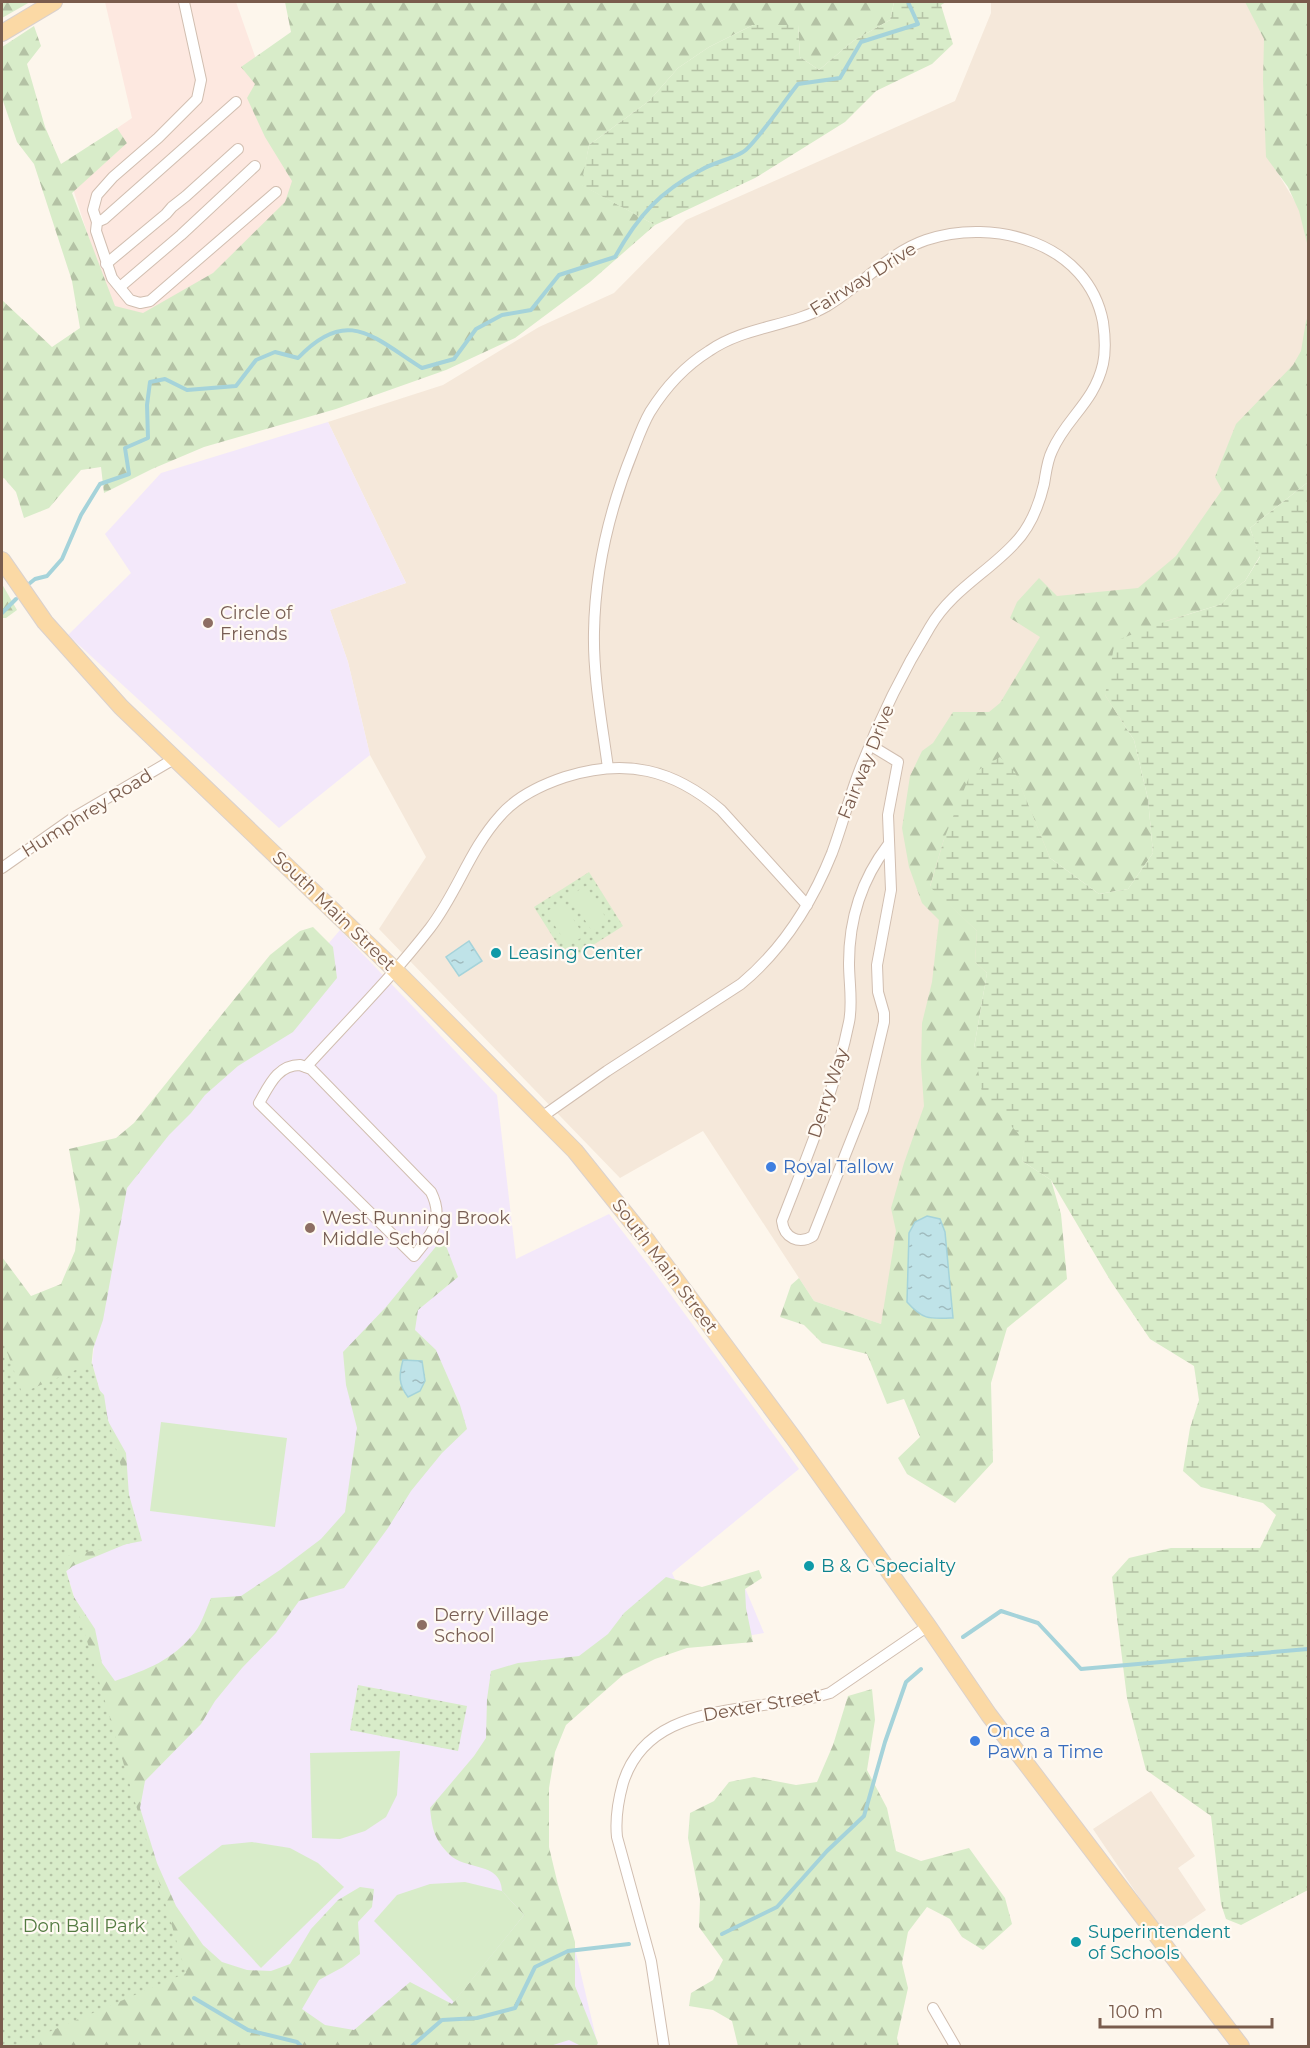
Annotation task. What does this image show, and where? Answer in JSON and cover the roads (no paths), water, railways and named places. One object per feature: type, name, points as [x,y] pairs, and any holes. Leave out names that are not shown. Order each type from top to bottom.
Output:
[{"type":"main road","points":[[2,33],[54,2]]},
{"type":"main road","name":"South Main Street","points":[[2,561],[64,645],[121,707],[396,970],[543,1116],[582,1159],[654,1251],[795,1440],[989,1715],[1241,2046]]},
{"type":"street","points":[[184,2],[201,81],[197,99],[158,138],[113,177],[97,195],[93,210],[97,222],[96,231],[112,278],[130,300],[140,303],[150,301],[276,192]]},
{"type":"street","points":[[97,222],[104,219],[236,102]]},
{"type":"street","points":[[106,264],[238,149]]},
{"type":"street","points":[[120,287],[181,235],[255,166]]},
{"type":"street","name":"Fairway Drive","points":[[543,1116],[607,1071],[741,984],[774,952],[807,905],[832,853],[870,746],[896,690],[932,623],[956,593],[1017,542],[1029,524],[1039,500],[1051,453],[1065,429],[1088,399],[1100,375],[1105,333],[1099,304],[1095,294],[1078,272],[1059,255],[1026,238],[989,232],[969,232],[949,234],[918,243],[895,255],[844,295],[815,312],[734,337],[711,349],[695,361],[663,393],[648,415],[627,466],[610,518],[602,558],[594,633],[599,701],[608,768]]},
{"type":"street","name":"Derry Way","points":[[870,746],[898,762],[888,814],[891,890],[877,965],[878,992],[884,1022],[863,1110],[813,1236],[801,1241],[786,1234],[782,1221],[828,1101],[850,1020],[849,961],[862,887],[888,844]]},
{"type":"street","name":"Humphrey Road","points":[[2,868],[73,818],[174,759]]},
{"type":"street","points":[[306,1067],[396,970],[446,905],[500,815],[523,796],[549,782],[590,770],[608,768],[628,768],[658,773],[674,779],[708,799],[733,822],[807,905]]},
{"type":"street","points":[[295,1065],[306,1067],[319,1077],[431,1192],[435,1204],[436,1224],[430,1236],[414,1256],[259,1103],[281,1070],[295,1065]]},
{"type":"street","name":"Dexter Street","points":[[664,2046],[651,1961],[621,1854],[616,1827],[619,1799],[632,1760],[645,1745],[656,1737],[678,1723],[691,1718],[714,1712],[830,1693],[928,1626]]},
{"type":"street","points":[[933,2008],[956,2046]]},
{"type":"water","points":[[469,941],[482,961],[459,976],[446,957]]},
{"type":"water","points":[[927,1216],[940,1219],[945,1232],[953,1318],[927,1317],[907,1302],[909,1233],[915,1222]]},
{"type":"water","points":[[403,1360],[422,1361],[425,1381],[420,1391],[408,1397],[402,1388],[400,1379]]},
{"type":"waterway","points":[[30,583],[47,576],[62,559],[81,515],[100,484],[129,474],[125,448],[148,438],[147,405],[150,382],[165,379],[187,390],[236,386],[256,360],[275,352],[298,358],[315,342],[331,333],[346,330],[360,332],[374,338],[422,368],[454,359],[476,329],[502,315],[531,310],[559,275],[615,257],[641,217],[661,196],[686,178],[738,155],[748,148],[798,84],[840,78],[861,42],[918,24],[908,2]]},
{"type":"waterway","points":[[2,613],[16,599]]},
{"type":"waterway","points":[[963,1637],[1001,1611],[1038,1623],[1081,1669],[1308,1649]]},
{"type":"waterway","points":[[722,1934],[777,1907],[827,1851],[864,1816],[885,1742],[906,1682],[921,1669]]},
{"type":"waterway","points":[[412,2046],[442,2020],[477,2018],[515,2008],[535,1967],[568,1951],[629,1944]]},
{"type":"waterway","points":[[194,1998],[248,2030],[297,2042],[301,2046]]},
{"type":"place","name":"Circle of Friends","points":[[208,623]]},
{"type":"place","name":"Leasing Center","points":[[496,953]]},
{"type":"place","name":"Royal Tallow","points":[[771,1167]]},
{"type":"place","name":"West Running Brook Middle School","points":[[310,1228]]},
{"type":"place","name":"B & G Specialty","points":[[809,1566]]},
{"type":"place","name":"Derry Village School","points":[[422,1625]]},
{"type":"place","name":"Once a Pawn a Time","points":[[975,1741]]},
{"type":"place","name":"Superintendent of Schools","points":[[1076,1942]]},
{"type":"park label","name":"Don Ball Park","points":[[84,1926]]}]
